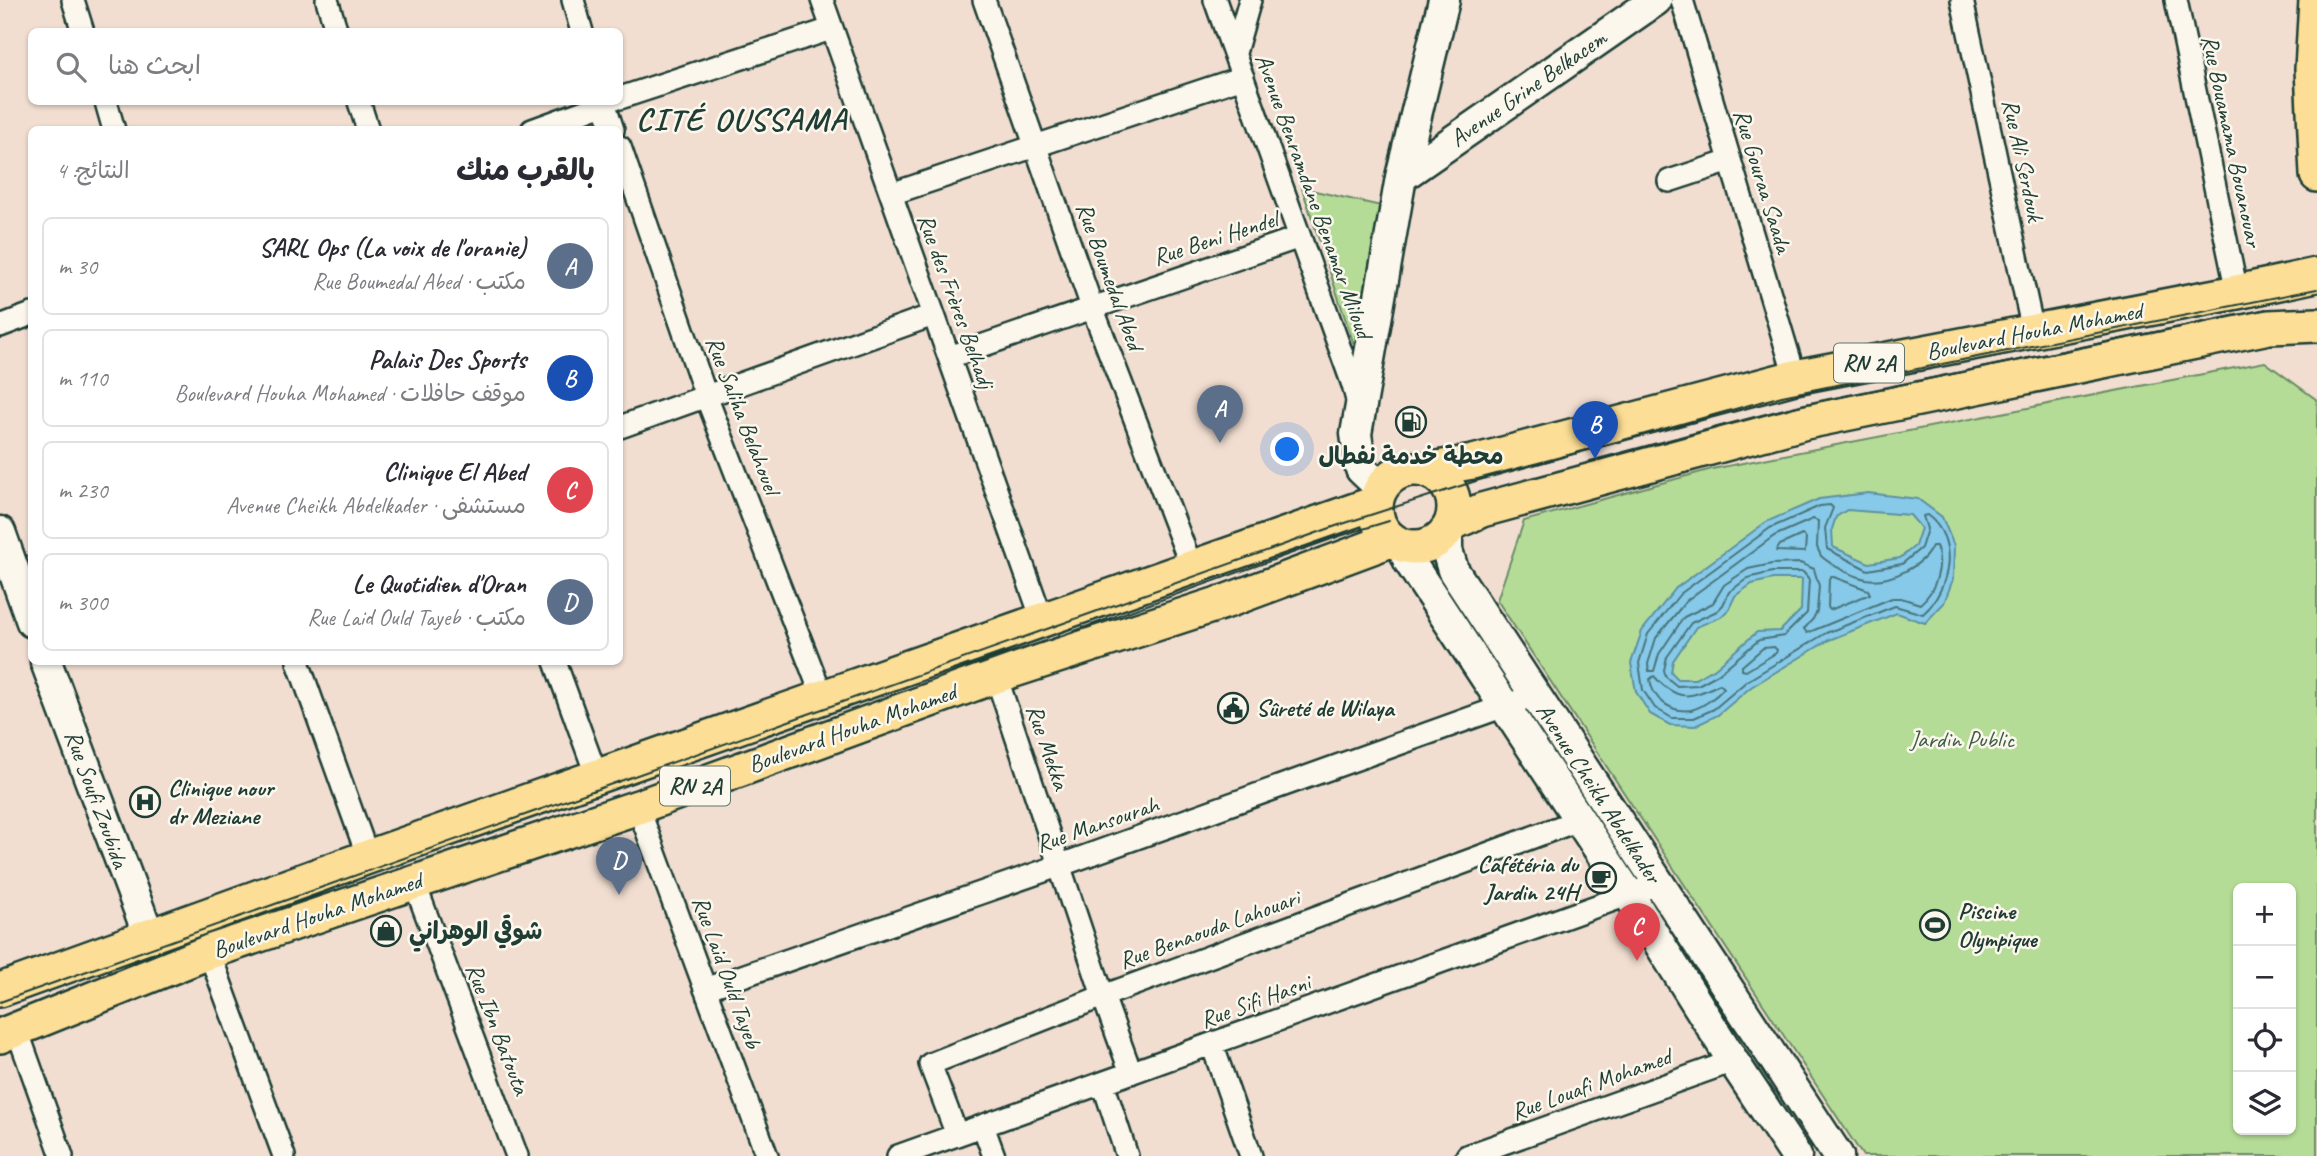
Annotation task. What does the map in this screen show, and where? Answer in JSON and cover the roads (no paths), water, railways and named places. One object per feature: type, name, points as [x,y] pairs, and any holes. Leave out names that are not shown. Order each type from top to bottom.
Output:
[{"type":"main road","points":[[1378,496],[1360,464],[1356,434],[1401,177],[1444,0]]},
{"type":"main road","name":"Avenue Grine Belkacem","points":[[1401,177],[1656,0]]},
{"type":"main road","points":[[2316,0],[2312,69],[2317,175]]},
{"type":"main road","points":[[2317,274],[2313,290],[2317,315]]},
{"type":"main road","name":"Boulevard Houha Mohamed","points":[[1426,470],[1473,462],[1794,377],[2237,292],[2317,274]]},
{"type":"main road","name":"Boulevard Houha Mohamed","points":[[1449,527],[1482,510],[1806,422],[2269,327],[2317,325]]},
{"type":"main road","points":[[1426,470],[1442,480],[1449,490],[1454,508],[1449,527],[1439,540],[1428,546],[1416,548],[1397,543],[1379,525],[1376,515],[1378,496],[1394,475],[1403,471],[1426,470]]},
{"type":"main road","name":"Boulevard Houha Mohamed","points":[[0,989],[1192,568],[1378,496]]},
{"type":"main road","name":"Avenue Cheikh Abdelkader","points":[[1449,527],[1447,551],[1453,570],[1838,1156]]},
{"type":"main road","points":[[0,532],[28,611]]},
{"type":"main road","name":"Boulevard Houha Mohamed","points":[[8,1033],[209,952],[638,807],[996,676],[1397,543]]},
{"type":"main road","name":"Avenue Cheikh Abdelkader","points":[[1397,543],[1629,895],[1796,1156]]},
{"type":"main road","name":"Rue Soufi Zoubida","points":[[47,665],[149,936]]},
{"type":"street","points":[[74,0],[82,28]]},
{"type":"street","points":[[327,0],[336,28]]},
{"type":"street","points":[[573,0],[581,28]]},
{"type":"street","name":"Rue des Frères Belhadj","points":[[822,0],[1042,619]]},
{"type":"street","name":"Rue Boumedal Abed","points":[[984,0],[1093,307],[1192,568]]},
{"type":"street","name":"Avenue Benramdane Benamar Miloud","points":[[1215,0],[1360,411]]},
{"type":"street","points":[[1235,53],[1250,0]]},
{"type":"street","name":"Rue Gouraa Saada","points":[[1682,0],[1794,377]]},
{"type":"street","name":"Rue Ali Serdouk","points":[[1962,0],[2033,331]]},
{"type":"street","name":"Rue Bouamama Bouanouar","points":[[2176,0],[2237,292]]},
{"type":"street","points":[[623,96],[831,29]]},
{"type":"street","points":[[891,194],[1243,77]]},
{"type":"street","points":[[107,105],[113,126]]},
{"type":"street","points":[[360,105],[367,126]]},
{"type":"street","points":[[543,126],[598,105]]},
{"type":"street","points":[[610,105],[612,126]]},
{"type":"street","name":"Rue Saliha Belahouel","points":[[623,156],[706,396],[823,698]]},
{"type":"street","points":[[1669,181],[1730,161]]},
{"type":"street","name":"Rue Beni Hendel","points":[[949,357],[1300,237]]},
{"type":"street","points":[[623,426],[933,315]]},
{"type":"street","points":[[0,326],[28,316]]},
{"type":"street","points":[[299,665],[368,857]]},
{"type":"street","points":[[556,665],[597,777]]},
{"type":"street","name":"Rue Mekka","points":[[996,676],[1061,865],[1102,996],[1131,1073]]},
{"type":"street","name":"Rue Mansourah","points":[[705,989],[1535,695]]},
{"type":"street","name":"Rue Laid Ould Tayeb","points":[[638,807],[767,1156]]},
{"type":"street","name":"Rue Benaouda Lahouari","points":[[957,1135],[930,1064],[1102,996],[1579,820]]},
{"type":"street","name":"Rue Ibn Batouta","points":[[414,882],[517,1156]]},
{"type":"street","name":"Rue Sifi Hasni","points":[[898,1156],[1658,884]]},
{"type":"street","points":[[209,952],[284,1156]]},
{"type":"street","points":[[8,1033],[62,1156]]},
{"type":"street","points":[[1212,1045],[1251,1156]]},
{"type":"street","name":"Rue Louafi Mohamed","points":[[1467,1156],[1733,1061]]},
{"type":"street","points":[[1104,1083],[1127,1156]]},
{"type":"street","points":[[983,1126],[993,1156]]},
{"type":"water","points":[[1868,493],[1918,499],[1942,517],[1954,546],[1953,579],[1944,603],[1925,623],[1897,613],[1829,640],[1751,687],[1718,715],[1695,726],[1670,725],[1650,714],[1636,692],[1631,663],[1642,631],[1676,588],[1766,522],[1819,499]],"holes":[[[1847,510],[1910,515],[1921,528],[1915,546],[1900,558],[1869,563],[1833,547],[1832,529],[1836,517]],[[1773,579],[1802,579],[1801,610],[1780,631],[1757,632],[1714,669],[1695,679],[1678,679],[1671,672],[1673,661],[1696,627],[1721,617],[1729,609],[1735,596],[1752,584]]]},
{"type":"tram line","points":[[0,1002],[1336,526],[1476,481],[1782,396],[2317,289]]},
{"type":"tram line","points":[[1590,461],[1788,408],[2266,309]]},
{"type":"tram line","points":[[979,665],[1389,521]]},
{"type":"place","name":"محطة خدمة نفطال","points":[[1411,422]]},
{"type":"place","name":"SARL Ops (La voix de l'oranie)","points":[[1220,443]]},
{"type":"place","name":"Palais Des Sports","points":[[1595,459]]},
{"type":"place","name":"Sûreté de Wilaya","points":[[1233,708]]},
{"type":"place","name":"Clinique nour dr Meziane","points":[[145,802]]},
{"type":"place","name":"Cafétéria du Jardin 24H","points":[[1601,878]]},
{"type":"place","name":"Le Quotidien d'Oran","points":[[619,895]]},
{"type":"place","name":"Piscine Olympique","points":[[1935,925]]},
{"type":"place","name":"شوقي الوهراني","points":[[386,931]]},
{"type":"place","name":"Clinique El Abed","points":[[1637,961]]},
{"type":"district","name":"CITÉ OUSSAMA","points":[[742,119]]},
{"type":"park label","name":"Jardin Public","points":[[1962,739]]}]
